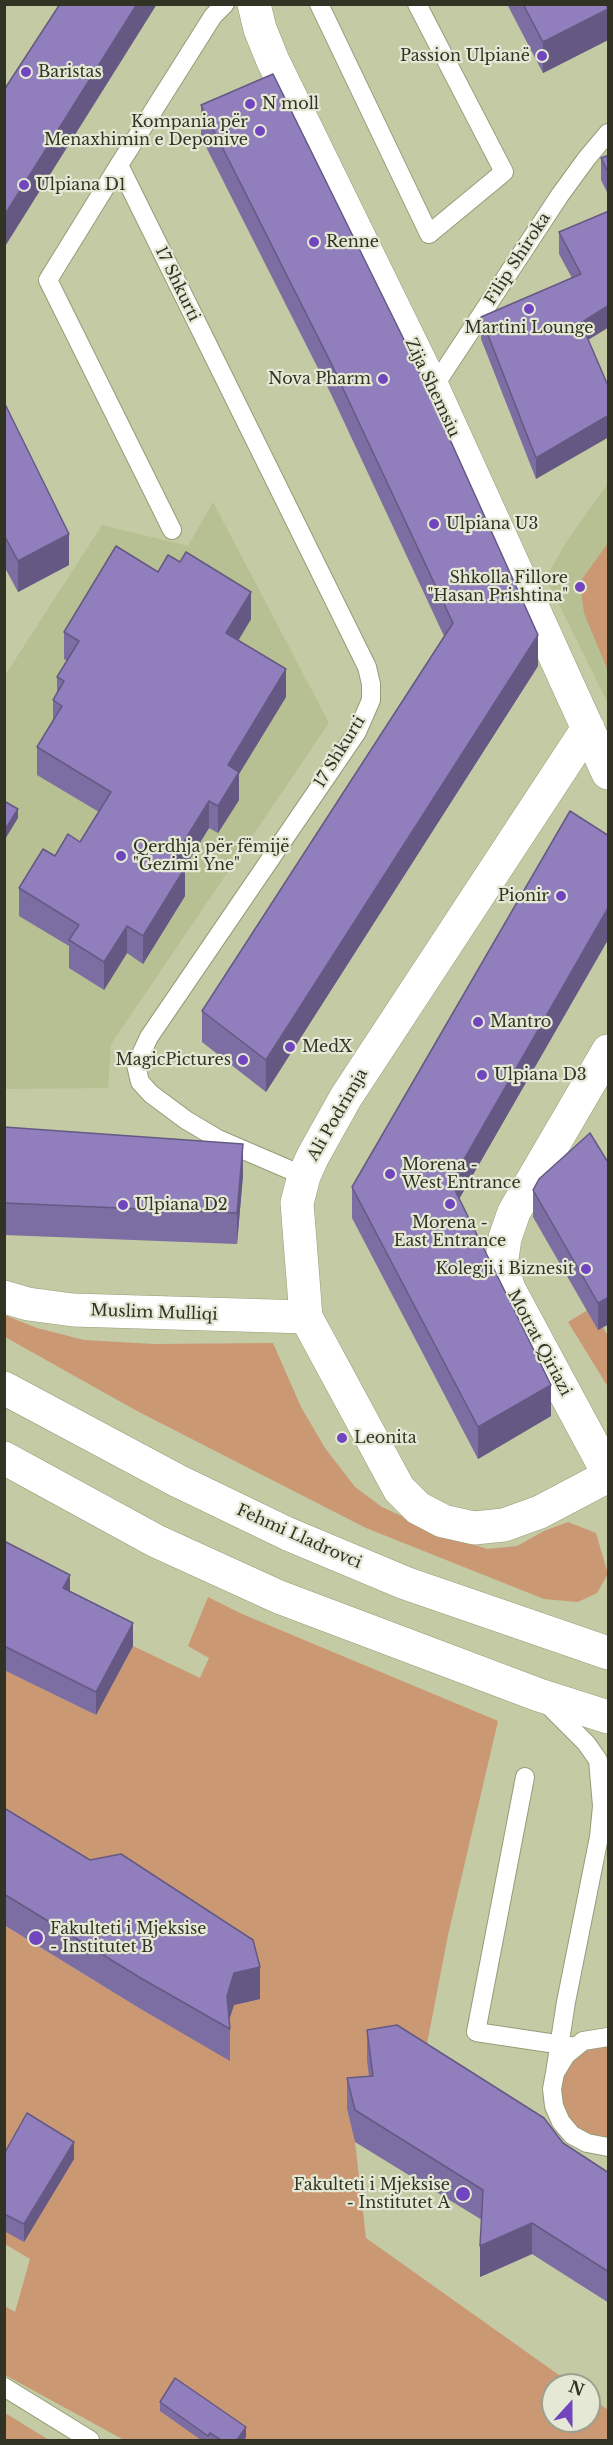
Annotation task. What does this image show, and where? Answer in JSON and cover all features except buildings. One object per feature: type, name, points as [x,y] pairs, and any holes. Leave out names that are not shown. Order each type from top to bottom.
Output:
[{"type":"street","name":"Zija Shemsiu","points":[[254,4],[260,29],[273,62],[433,388],[609,773]]},
{"type":"street","name":"Ali Podrimja","points":[[588,728],[346,1097],[324,1134],[304,1176],[297,1203],[306,1317],[399,1489],[418,1509],[443,1521],[474,1528],[504,1525],[540,1512],[609,1475]]},
{"type":"street","name":"Motrat Qiriazi","points":[[609,1051],[514,1212],[501,1265],[509,1289],[609,1475]]},
{"type":"street","name":"Muslim Mulliqi","points":[[4,1297],[28,1304],[73,1310],[306,1317]]},
{"type":"street","name":"Fehmi Lladrovci","points":[[4,1388],[178,1481],[288,1534],[405,1583],[609,1653]]},
{"type":"street","points":[[4,1458],[210,1567],[279,1597],[539,1695],[609,1717]]},
{"type":"lane","points":[[172,530],[48,280],[213,16],[225,4]]},
{"type":"lane","points":[[319,4],[429,234],[504,172],[417,4]]},
{"type":"lane","name":"Filip Shiroka","points":[[433,388],[560,195],[587,158],[609,134]]},
{"type":"lane","name":"17 Shkurti","points":[[119,165],[367,667],[371,684],[371,700],[357,732],[149,1037],[136,1065],[140,1082],[151,1094],[186,1120],[218,1138],[304,1176]]},
{"type":"lane","points":[[539,1695],[586,1743],[598,1760],[602,1806],[599,1837],[566,2002],[568,2046],[555,2073],[552,2090],[554,2106],[561,2122],[572,2135],[587,2143],[607,2148]]},
{"type":"lane","points":[[525,1777],[476,2032],[568,2046],[609,2037]]},
{"type":"lane","points":[[4,2387],[90,2440]]},
{"type":"shaded area","name":"Shkolla Fillore \"Hasan Prishtina\"","points":[[608,483],[608,704],[546,578],[565,544]]},
{"type":"shaded area","name":"Qerdhja për fëmijë \"Gezimi Yne\"","points":[[213,502],[329,723],[111,1044],[108,1088],[5,1089],[4,677],[102,525],[188,546]]},
{"type":"shaded area","points":[[608,543],[608,671],[584,613],[580,582]]},
{"type":"shaded area","points":[[591,1308],[608,1336],[608,1387],[568,1322]]},
{"type":"shaded area","points":[[4,1315],[37,1328],[84,1340],[154,1344],[273,1343],[301,1407],[325,1448],[355,1487],[382,1507],[439,1533],[487,1549],[517,1546],[544,1531],[568,1522],[596,1533],[608,1574],[597,1593],[578,1602],[544,1599],[366,1528],[137,1411],[5,1337]]},
{"type":"shaded area","points":[[208,1597],[242,1614],[498,1721],[448,1935],[427,2044],[370,2086],[347,2110],[355,2142],[366,2238],[556,2373],[541,2373],[541,2433],[601,2433],[601,2405],[608,2410],[608,2440],[124,2440],[5,2375],[5,2306],[15,2312],[30,2259],[5,2244],[4,1925],[139,2008],[230,2060],[227,2027],[234,2005],[260,1999],[5,1840],[5,1670],[96,1715],[133,1646],[200,1678],[209,1658],[188,1646]]},
{"type":"shaded area","points":[[608,2045],[608,2139],[596,2138],[582,2132],[571,2122],[563,2109],[560,2095],[561,2080],[567,2066],[577,2055],[590,2048]]},
{"type":"shaded area","points":[[5,2413],[49,2440],[5,2440]]},
{"type":"place","name":"Passion Ulpianë","points":[[542,56]]},
{"type":"place","name":"Baristas","points":[[26,72]]},
{"type":"place","name":"N moll","points":[[250,104]]},
{"type":"place","name":"Kompania për Menaxhimin e Deponive","points":[[260,131]]},
{"type":"place","name":"Ulpiana D1","points":[[24,185]]},
{"type":"place","name":"Renne","points":[[314,242]]},
{"type":"place","name":"Martini Lounge","points":[[529,309]]},
{"type":"place","name":"Nova Pharm","points":[[383,379]]},
{"type":"place","name":"Ulpiana U3","points":[[434,524]]},
{"type":"place","name":"Shkolla Fillore \"Hasan Prishtina\"","points":[[580,587]]},
{"type":"place","name":"Qerdhja për fëmijë \"Gezimi Yne\"","points":[[121,856]]},
{"type":"place","name":"Pionir","points":[[561,896]]},
{"type":"place","name":"Mantro","points":[[478,1022]]},
{"type":"place","name":"MedX","points":[[290,1047]]},
{"type":"place","name":"MagicPictures","points":[[243,1060]]},
{"type":"place","name":"Ulpiana D3","points":[[482,1075]]},
{"type":"place","name":"Morena - West Entrance","points":[[390,1174]]},
{"type":"place","name":"Morena - East Entrance","points":[[450,1204]]},
{"type":"place","name":"Ulpiana D2","points":[[123,1205]]},
{"type":"place","name":"Kolegji i Biznesit","points":[[586,1269]]},
{"type":"place","name":"Leonita","points":[[342,1438]]},
{"type":"place","name":"Fakulteti i Mjeksise - Institutet B","points":[[36,1938]]},
{"type":"place","name":"Fakulteti i Mjeksise - Institutet A","points":[[463,2194]]}]
